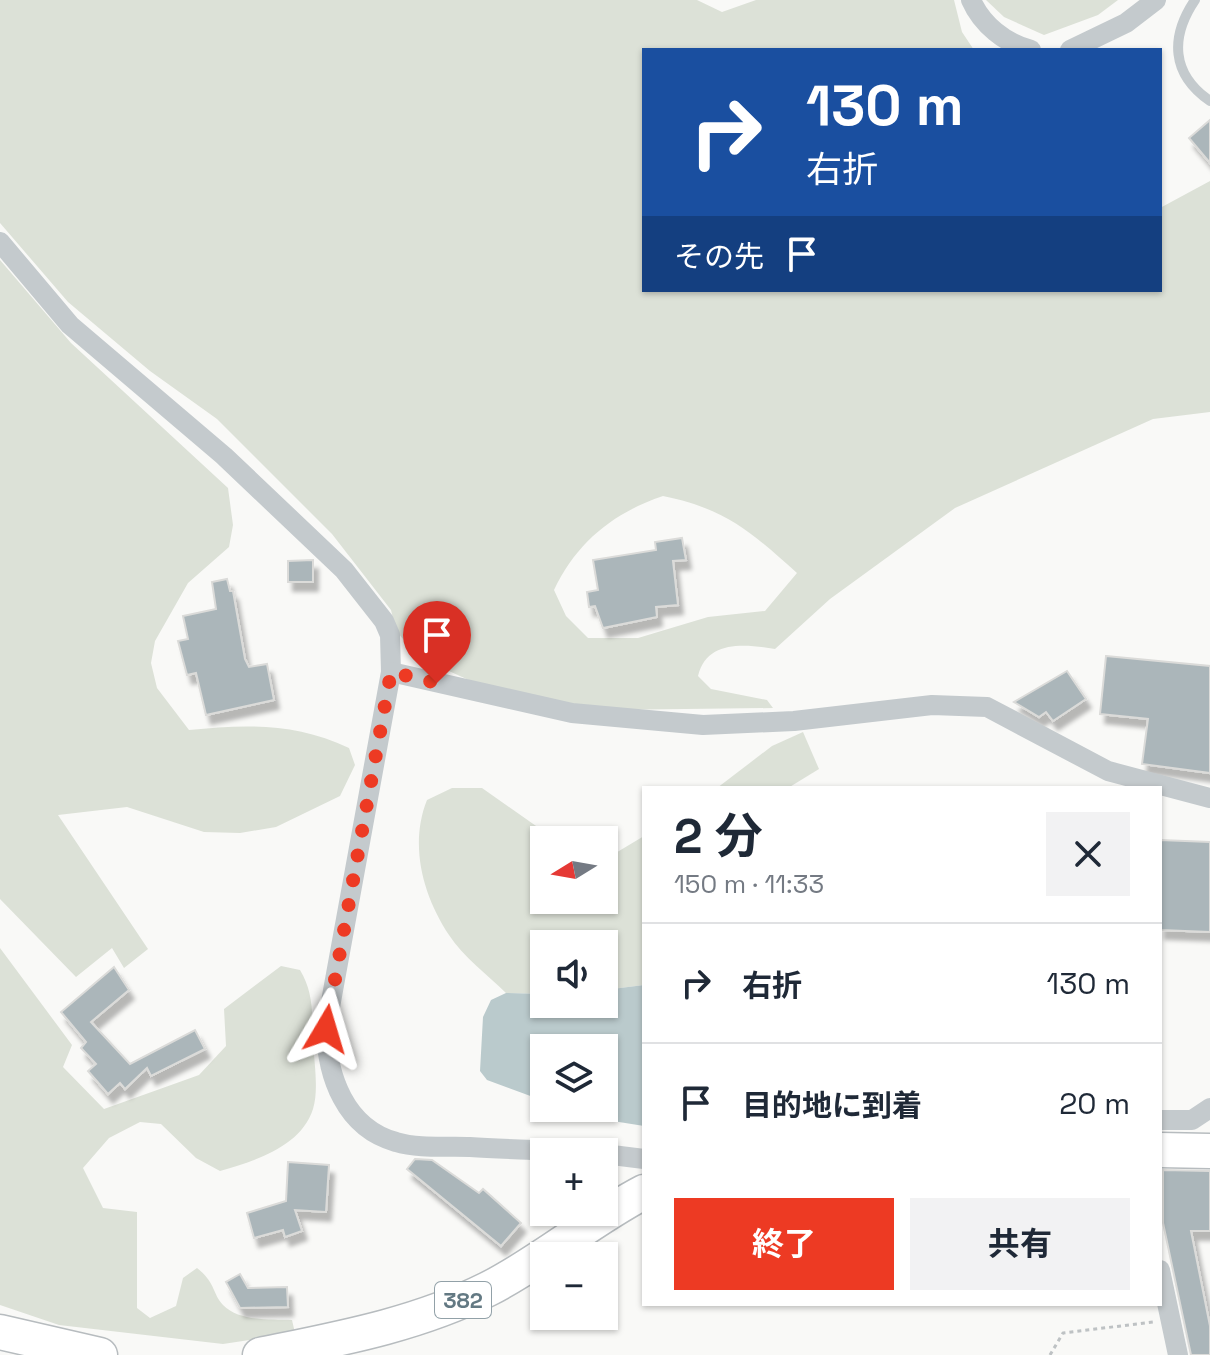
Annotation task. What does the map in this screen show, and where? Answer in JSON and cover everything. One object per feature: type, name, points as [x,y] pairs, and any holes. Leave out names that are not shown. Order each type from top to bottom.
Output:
[{"type":"highway","points":[[1162,1150],[1210,1151]]},
{"type":"highway","name":"382","points":[[260,1355],[376,1331],[462,1301],[514,1273],[642,1193]]},
{"type":"highway","points":[[13,1342],[100,1355]]},
{"type":"street","points":[[971,0],[987,25],[1007,41],[1026,48]]},
{"type":"street","points":[[1074,48],[1126,23],[1156,0]]},
{"type":"street","points":[[0,242],[70,325],[224,456],[344,570],[373,602],[390,635],[391,672],[330,996],[327,1060],[333,1083],[367,1128],[393,1142],[530,1150]]},
{"type":"street","points":[[391,672],[572,713],[703,725],[794,721],[932,705],[987,707],[1108,771],[1210,798]]},
{"type":"street","points":[[1162,1120],[1192,1120],[1210,1108]]},
{"type":"street","points":[[618,1156],[642,1159]]},
{"type":"street","points":[[1162,1280],[1178,1355]]},
{"type":"lane","points":[[1195,0],[1181,20],[1179,57],[1187,80],[1210,101]]},
{"type":"path","points":[[1050,1355],[1063,1333],[1170,1320]]},
{"type":"shaded area","points":[[0,0],[697,0],[722,12],[756,0],[954,0],[962,32],[973,48],[642,48],[642,292],[1162,292],[1162,207],[1210,181],[1210,412],[1153,419],[955,508],[830,599],[775,649],[728,647],[709,656],[703,664],[698,676],[711,689],[767,700],[773,708],[606,710],[546,701],[471,681],[440,667],[411,648],[396,631],[391,610],[332,534],[217,419],[150,371],[68,302],[0,223]],"holes":[[[663,496],[704,508],[751,534],[797,573],[765,611],[708,617],[638,638],[588,638],[566,616],[554,590],[574,557],[598,531],[628,511]]]},
{"type":"shaded area","points":[[986,0],[1118,0],[1098,15],[1044,35],[1004,17]]},
{"type":"shaded area","points":[[0,260],[71,343],[228,488],[233,525],[229,547],[188,583],[155,641],[151,663],[157,688],[189,730],[251,726],[310,734],[349,748],[355,765],[340,796],[276,827],[240,833],[204,832],[127,807],[58,815],[148,949],[124,968],[112,948],[76,977],[0,899]]},
{"type":"shaded area","points":[[803,732],[819,769],[791,786],[720,786],[772,746]]},
{"type":"shaded area","points":[[452,788],[482,788],[536,826],[530,826],[530,914],[618,914],[618,852],[642,837],[642,985],[618,988],[618,930],[530,930],[530,994],[506,993],[455,943],[432,904],[419,852],[427,800]]},
{"type":"shaded area","points":[[0,948],[72,1045],[63,1067],[104,1109],[199,1075],[226,1046],[224,1009],[281,966],[300,970],[311,1004],[316,1084],[313,1109],[298,1133],[275,1150],[220,1171],[196,1158],[161,1124],[140,1122],[109,1138],[83,1168],[103,1208],[137,1212],[137,1308],[150,1318],[176,1306],[183,1278],[197,1268],[208,1278],[220,1301],[230,1310],[256,1318],[292,1320],[295,1333],[223,1344],[59,1325],[0,1305]]},
{"type":"shaded area","points":[[642,985],[642,1126],[618,1122],[618,1034],[530,1034],[530,1096],[487,1080],[480,1071],[483,1017],[491,1000],[506,993],[530,994],[530,1018],[618,1018],[618,988]]},
{"type":"building","points":[[1210,120],[1210,163],[1189,138]]},
{"type":"building","points":[[682,538],[686,560],[673,561],[678,605],[656,607],[657,617],[603,628],[595,606],[589,607],[587,592],[598,590],[593,560],[656,550],[655,542]]},
{"type":"building","points":[[313,560],[313,582],[288,582],[288,561]]},
{"type":"building","points":[[227,579],[230,591],[233,591],[245,659],[249,667],[267,664],[274,700],[206,715],[196,673],[187,675],[178,641],[188,639],[183,616],[216,609],[212,582]]},
{"type":"building","points":[[1106,656],[1210,666],[1210,773],[1142,764],[1148,719],[1100,714]]},
{"type":"building","points":[[1067,671],[1086,699],[1053,721],[1046,712],[1039,717],[1014,702]]},
{"type":"building","points":[[1162,840],[1210,842],[1210,932],[1162,930]]},
{"type":"building","points":[[114,967],[129,990],[91,1022],[130,1064],[195,1030],[205,1049],[151,1076],[147,1068],[125,1089],[120,1083],[108,1094],[88,1071],[96,1064],[81,1048],[86,1042],[61,1012]]},
{"type":"building","points":[[415,1159],[432,1160],[479,1193],[483,1189],[521,1223],[501,1246],[407,1169]]},
{"type":"building","points":[[288,1162],[329,1165],[326,1212],[295,1210],[302,1231],[285,1237],[283,1230],[254,1238],[247,1213],[286,1201]]},
{"type":"building","points":[[1163,1170],[1210,1171],[1210,1231],[1191,1231],[1210,1326],[1210,1355],[1191,1355],[1163,1223]]},
{"type":"building","points":[[240,1274],[248,1288],[287,1287],[288,1307],[240,1308],[226,1282]]},
{"type":"route","points":[[326,1029],[391,672],[437,683]]}]
